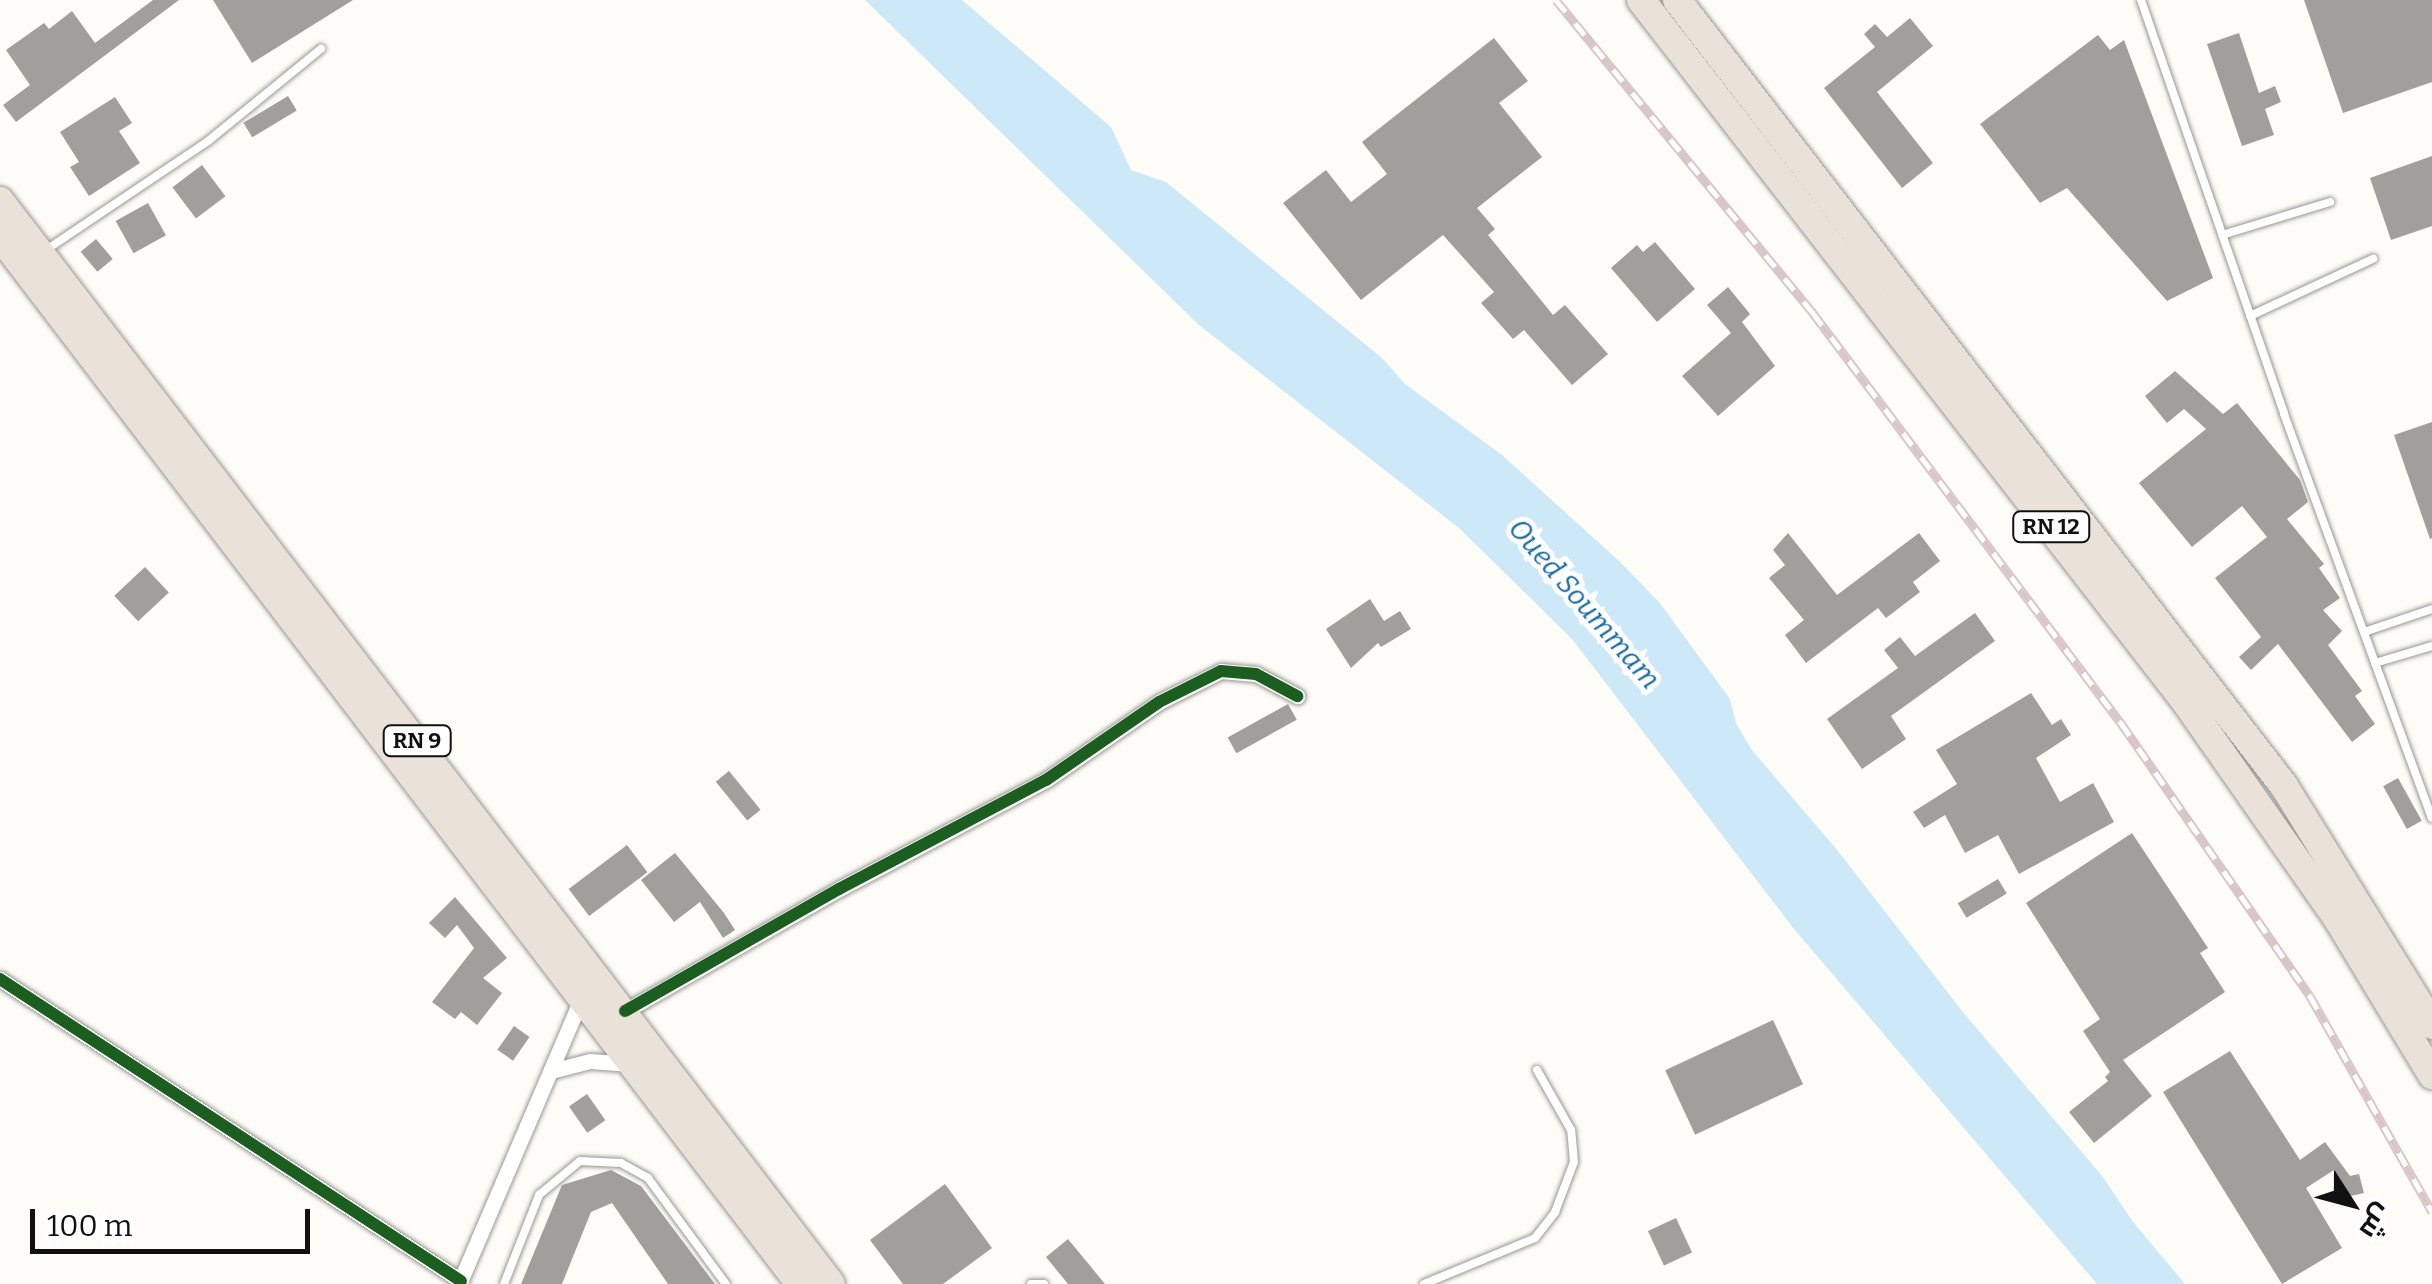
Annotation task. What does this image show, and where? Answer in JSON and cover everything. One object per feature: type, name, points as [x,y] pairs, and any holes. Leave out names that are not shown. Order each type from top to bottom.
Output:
[{"type":"highway","name":"RN 12","points":[[1641,0],[2184,701],[2337,918],[2432,1075]]},
{"type":"highway","name":"RN 12","points":[[1678,0],[2284,786],[2432,1024]]},
{"type":"highway","name":"RN 9","points":[[0,201],[832,1284]]},
{"type":"highway","name":"RN 9","points":[[0,236],[800,1284]]},
{"type":"street","points":[[626,1011],[840,889],[1046,780],[1160,702],[1221,670],[1256,674],[1297,696]]},
{"type":"street","points":[[0,979],[460,1282],[581,999]]},
{"type":"street","points":[[551,1072],[590,1061],[630,1064]]},
{"type":"lane","points":[[2141,0],[2250,316],[2432,818]]},
{"type":"lane","points":[[40,254],[208,141],[321,50]]},
{"type":"lane","points":[[2222,235],[2330,202]]},
{"type":"lane","points":[[2250,316],[2373,258]]},
{"type":"lane","points":[[2364,632],[2432,609]]},
{"type":"lane","points":[[2375,663],[2432,646]]},
{"type":"lane","points":[[1424,1284],[1535,1238],[1555,1212],[1574,1162],[1571,1130],[1537,1070]]},
{"type":"lane","points":[[504,1284],[540,1195],[580,1161],[621,1163],[648,1178],[726,1284]]},
{"type":"lane","points":[[1031,1284],[1044,1284]]},
{"type":"water","name":"Oued Soummam","points":[[865,0],[962,0],[1111,127],[1131,170],[1166,182],[1382,358],[1405,384],[1502,455],[1619,561],[1659,602],[1730,699],[1736,723],[1751,749],[1838,851],[1962,1011],[2103,1177],[2133,1222],[2185,1284],[2097,1284],[1794,929],[1572,639],[1459,528],[1199,325]]},
{"type":"building","points":[[153,0],[179,0],[16,122],[3,105],[30,85],[6,50],[44,23],[49,29],[72,11],[95,43]]},
{"type":"building","points":[[213,0],[353,0],[252,63]]},
{"type":"building","points":[[2304,0],[2432,0],[2432,82],[2343,113]]},
{"type":"building","points":[[1910,18],[1933,46],[1877,92],[1933,163],[1902,188],[1824,88],[1875,47],[1864,34],[1875,24],[1887,37]]},
{"type":"building","points":[[2239,33],[2259,93],[2275,86],[2281,102],[2265,109],[2274,135],[2242,146],[2207,44]]},
{"type":"building","points":[[2098,35],[2110,50],[2124,40],[2213,278],[2167,301],[2067,188],[2040,203],[1980,124]]},
{"type":"building","points":[[1494,38],[1528,81],[1499,103],[1542,157],[1477,208],[1495,229],[1488,235],[1553,315],[1565,305],[1608,354],[1572,385],[1524,330],[1513,339],[1481,303],[1494,292],[1443,235],[1361,300],[1283,203],[1326,170],[1351,202],[1387,174],[1362,142]]},
{"type":"building","points":[[288,96],[297,111],[252,137],[243,123]]},
{"type":"building","points":[[115,97],[132,123],[119,131],[140,163],[89,196],[70,167],[79,162],[60,132]]},
{"type":"building","points":[[2432,156],[2432,226],[2391,240],[2370,178]]},
{"type":"building","points":[[202,165],[225,196],[196,218],[172,187]]},
{"type":"building","points":[[148,203],[166,235],[134,253],[116,221]]},
{"type":"building","points":[[96,239],[113,259],[97,272],[81,252]]},
{"type":"building","points":[[1655,242],[1695,289],[1657,322],[1611,268],[1637,245],[1643,252]]},
{"type":"building","points":[[1728,287],[1750,314],[1742,322],[1775,366],[1718,416],[1682,376],[1731,333],[1707,305]]},
{"type":"building","points":[[2175,371],[2223,414],[2237,403],[2300,480],[2308,502],[2287,519],[2324,564],[2319,568],[2340,598],[2323,610],[2342,631],[2328,645],[2362,691],[2355,696],[2375,724],[2352,742],[2278,644],[2251,670],[2239,657],[2261,637],[2215,578],[2267,537],[2242,506],[2192,547],[2139,483],[2206,429],[2184,409],[2167,423],[2145,396]]},
{"type":"building","points":[[2432,422],[2432,538],[2430,539],[2394,435]]},
{"type":"building","points":[[1788,533],[1837,595],[1919,533],[1940,561],[1913,582],[1920,592],[1886,618],[1878,608],[1806,663],[1785,635],[1804,620],[1769,578],[1785,565],[1773,550]]},
{"type":"building","points":[[145,567],[169,593],[138,621],[114,596]]},
{"type":"building","points":[[1370,599],[1384,621],[1400,611],[1411,629],[1381,647],[1378,643],[1351,668],[1326,629]]},
{"type":"building","points":[[1975,613],[1995,641],[1891,716],[1906,739],[1862,769],[1827,719],[1898,668],[1884,650],[1900,637],[1915,656]]},
{"type":"building","points":[[2031,693],[2052,725],[2061,719],[2071,735],[2036,758],[2060,802],[2093,783],[2114,822],[2019,874],[1998,835],[1965,853],[1945,815],[1924,828],[1913,812],[1957,784],[1936,750]]},
{"type":"building","points":[[1288,704],[1297,720],[1236,753],[1228,737]]},
{"type":"building","points":[[729,771],[760,810],[747,821],[716,782]]},
{"type":"building","points":[[2398,778],[2422,821],[2407,829],[2383,786]]},
{"type":"building","points":[[2132,833],[2208,948],[2200,953],[2225,992],[2123,1060],[2152,1096],[2094,1143],[2069,1112],[2108,1081],[2105,1077],[2110,1072],[2083,1031],[2100,1019],[2026,903]]},
{"type":"building","points":[[627,845],[647,872],[589,916],[569,889]]},
{"type":"building","points":[[675,853],[735,930],[723,938],[700,902],[674,922],[641,880]]},
{"type":"building","points":[[1998,879],[2007,894],[1966,918],[1958,903]]},
{"type":"building","points":[[455,897],[507,958],[483,978],[502,993],[477,1025],[461,1012],[455,1019],[432,1002],[474,948],[457,925],[445,938],[429,923]]},
{"type":"building","points":[[1773,1020],[1803,1084],[1695,1135],[1665,1070]]},
{"type":"building","points":[[514,1026],[530,1037],[513,1061],[497,1050]]},
{"type":"building","points":[[2230,1051],[2300,1160],[2325,1142],[2350,1176],[2359,1174],[2364,1193],[2342,1198],[2334,1170],[2306,1188],[2342,1248],[2282,1284],[2163,1092]]},
{"type":"building","points":[[587,1094],[605,1120],[587,1133],[569,1107]]},
{"type":"building","points":[[611,1170],[641,1186],[715,1284],[668,1284],[612,1203],[591,1212],[562,1284],[521,1284],[562,1185]]},
{"type":"building","points":[[945,1184],[992,1248],[943,1284],[903,1284],[870,1240]]},
{"type":"building","points":[[1676,1218],[1692,1252],[1664,1266],[1648,1231]]},
{"type":"building","points":[[1068,1239],[1105,1284],[1068,1284],[1046,1257]]},
{"type":"railway","points":[[1556,0],[1813,313],[2121,723],[2310,996],[2432,1212]]},
{"type":"cycle path","points":[[625,1011],[839,889],[1046,780],[1159,702],[1221,671],[1256,674],[1297,696]]},
{"type":"cycle path","points":[[0,979],[461,1281]]}]
